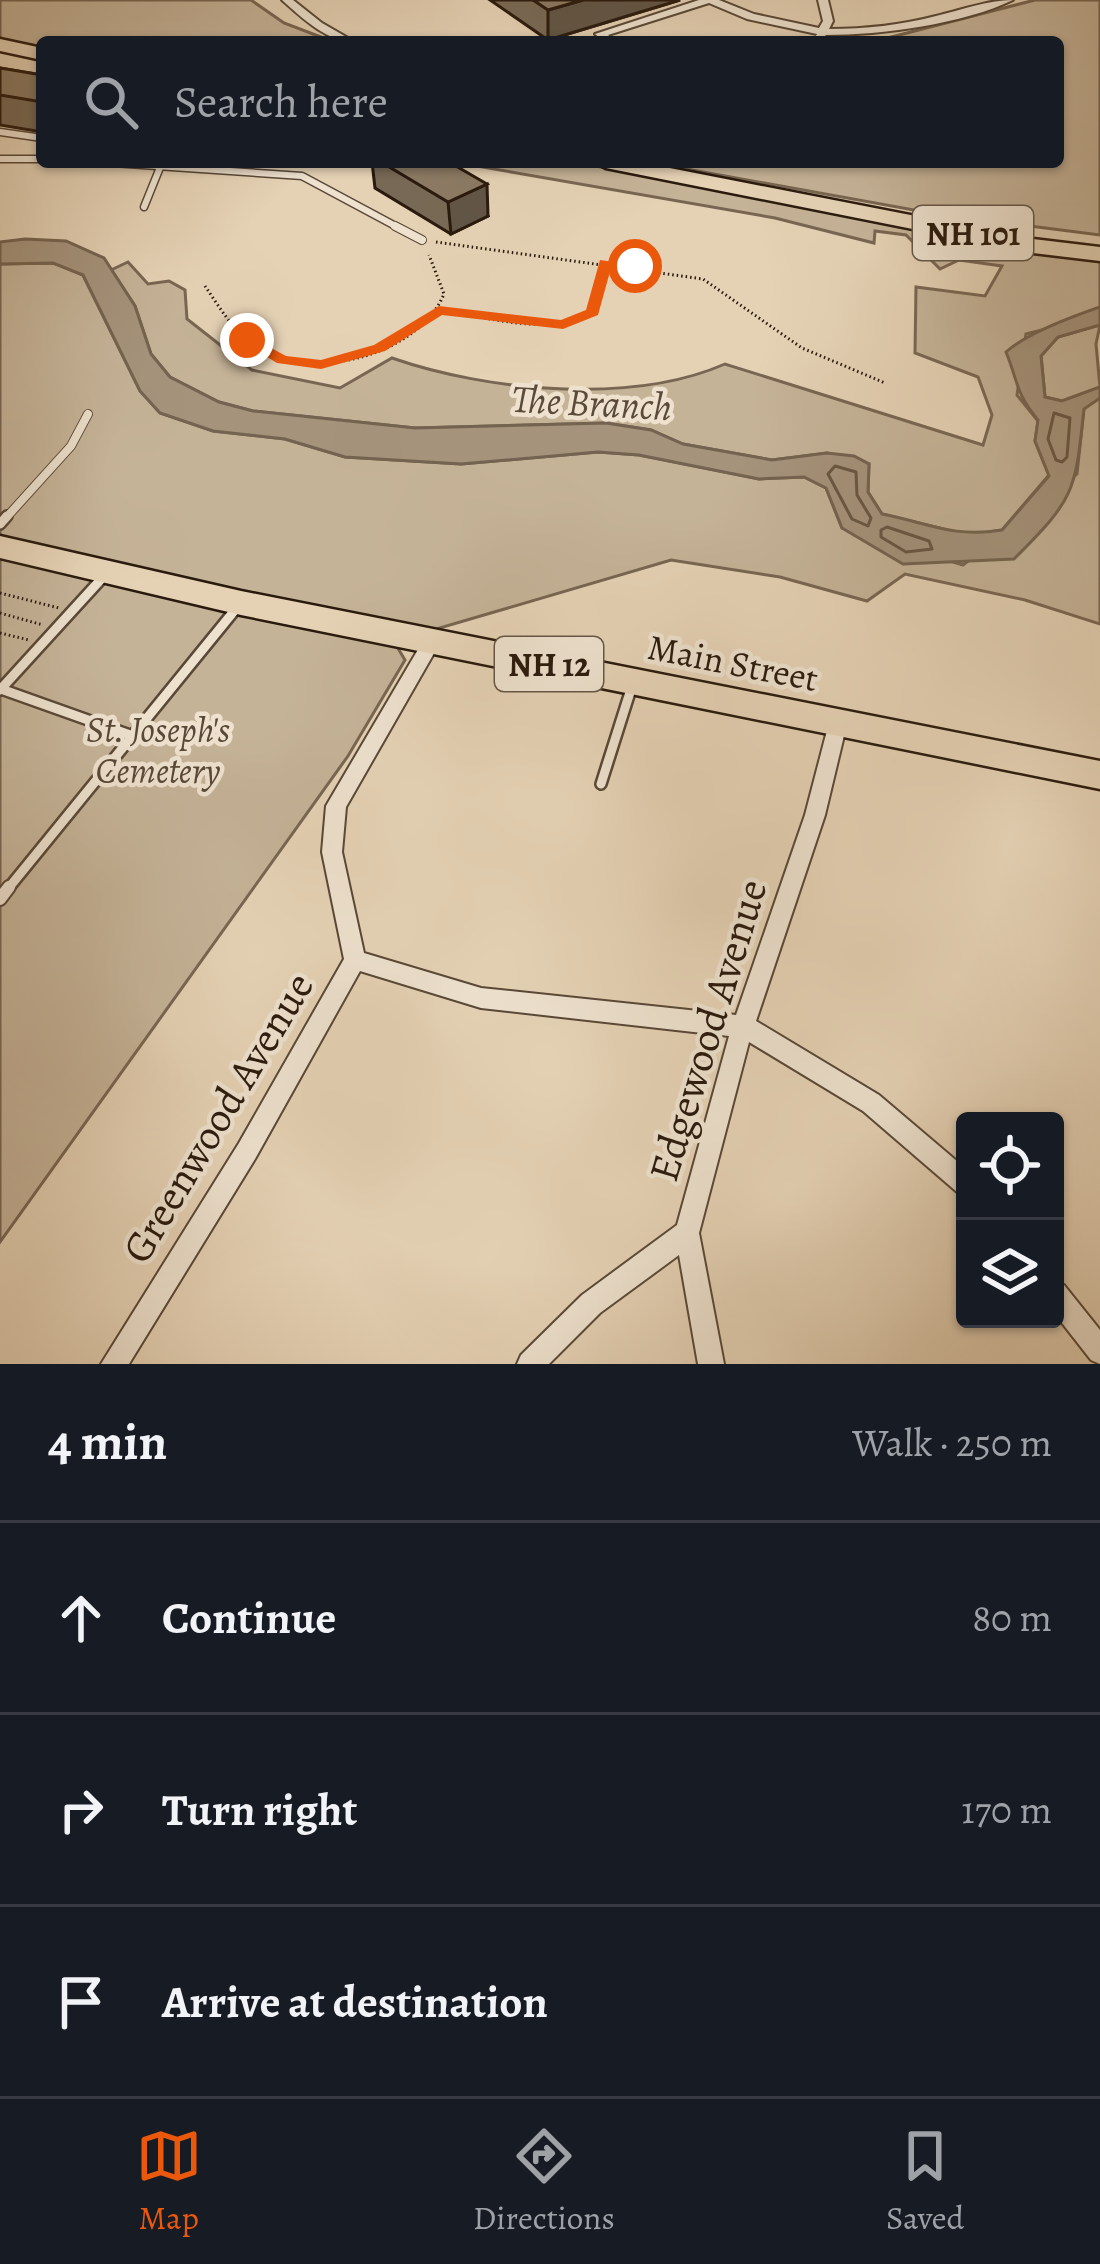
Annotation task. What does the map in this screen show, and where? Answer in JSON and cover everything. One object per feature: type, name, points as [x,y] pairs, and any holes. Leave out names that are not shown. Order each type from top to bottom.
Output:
[{"type":"highway","points":[[0,48],[36,55]]},
{"type":"highway","name":"NH 101","points":[[638,168],[1033,246],[1100,254]]},
{"type":"highway","name":"NH 101","points":[[846,207],[1100,242]]},
{"type":"highway","name":"Main Street","points":[[0,547],[241,603],[1100,775]]},
{"type":"street","points":[[287,0],[338,36]]},
{"type":"street","points":[[603,36],[600,34],[709,0],[756,20],[827,31],[891,32],[1008,0]]},
{"type":"street","points":[[823,0],[827,31]]},
{"type":"street","points":[[822,36],[827,31]]},
{"type":"street","name":"Greenwood Avenue","points":[[114,1364],[248,1151],[355,960],[332,852],[336,806],[432,641]]},
{"type":"street","name":"Edgewood Avenue","points":[[710,1364],[687,1233],[745,1028],[815,815],[838,723]]},
{"type":"street","points":[[355,960],[481,998],[745,1028],[872,1103],[956,1176]]},
{"type":"street","points":[[530,1364],[591,1304],[687,1233]]},
{"type":"street","points":[[1064,1305],[1100,1351]]},
{"type":"lane","points":[[0,132],[36,138]]},
{"type":"lane","points":[[0,158],[36,160]]},
{"type":"lane","points":[[144,207],[160,168]]},
{"type":"lane","points":[[199,168],[302,176],[422,240]]},
{"type":"lane","points":[[0,524],[71,446],[88,414]]},
{"type":"lane","points":[[107,572],[0,689],[133,736]]},
{"type":"lane","points":[[0,899],[241,603]]},
{"type":"lane","points":[[601,784],[633,681]]},
{"type":"path","points":[[422,240],[703,279],[802,348],[885,383]]},
{"type":"path","points":[[206,286],[261,351],[301,364],[356,358],[412,332],[439,310],[444,294],[422,240]]},
{"type":"path","points":[[439,310],[550,326],[577,322],[592,312],[605,263]]},
{"type":"path","points":[[0,593],[72,611]]},
{"type":"path","points":[[0,613],[56,628]]},
{"type":"path","points":[[0,633],[42,644]]},
{"type":"green space","points":[[0,0],[251,0],[284,23],[318,36],[36,36],[36,46],[0,40]]},
{"type":"green space","points":[[1035,0],[1100,0],[1100,235],[936,214],[681,168],[1064,168],[1064,36],[895,36]]},
{"type":"green space","points":[[488,168],[606,168],[1100,257],[1100,307],[1062,325],[1026,334],[1017,395],[1038,421],[1035,441],[1049,475],[1002,530],[968,535],[882,514],[868,492],[869,464],[827,453],[772,460],[683,444],[651,430],[606,423],[415,428],[253,411],[219,402],[170,377],[151,354],[135,306],[111,270],[128,262],[148,284],[169,281],[185,290],[187,319],[252,370],[340,388],[392,358],[471,379],[559,389],[647,385],[725,364],[983,445],[992,415],[978,377],[915,353],[916,287],[985,296],[1002,266],[959,260],[940,269],[906,235],[875,231],[874,243],[775,218]]},
{"type":"green space","name":"St. Joseph's Cemetery","points":[[54,263],[83,275],[140,391],[160,413],[213,431],[285,439],[345,457],[461,464],[598,452],[639,455],[759,479],[804,477],[826,488],[842,528],[963,565],[1077,474],[1084,408],[1100,398],[1100,624],[1025,600],[905,574],[867,601],[780,577],[671,560],[433,630],[254,593],[243,611],[396,645],[405,660],[348,756],[0,1242],[0,264]]},
{"type":"green space","points":[[1100,325],[1096,344],[1100,387],[1062,401],[1045,397],[1041,356],[1058,337]]},
{"type":"water","points":[[66,241],[104,258],[135,306],[151,354],[170,377],[219,402],[253,411],[415,428],[606,423],[651,430],[683,444],[772,460],[827,453],[854,456],[869,464],[868,492],[882,514],[954,531],[1002,530],[1049,476],[1035,441],[1038,420],[1021,395],[1006,352],[1037,332],[1100,307],[1100,325],[1058,337],[1041,356],[1045,397],[1062,401],[1100,387],[1100,398],[1084,409],[1074,477],[1061,507],[1014,559],[903,564],[842,528],[826,488],[804,477],[759,479],[639,455],[598,452],[461,464],[345,457],[285,439],[213,431],[160,413],[140,391],[83,275],[53,263],[0,264],[0,242]]},
{"type":"building","points":[[533,0],[583,0],[548,10]]},
{"type":"building","points":[[0,68],[36,74],[36,101],[0,95]]},
{"type":"building","points":[[391,168],[459,168],[487,184],[448,202]]},
{"type":"route","points":[[247,340],[282,360],[321,364],[380,348],[412,332],[439,310],[563,325],[592,312],[605,263],[635,266]]},
{"type":"water label","name":"The Branch","points":[[592,402]]}]
